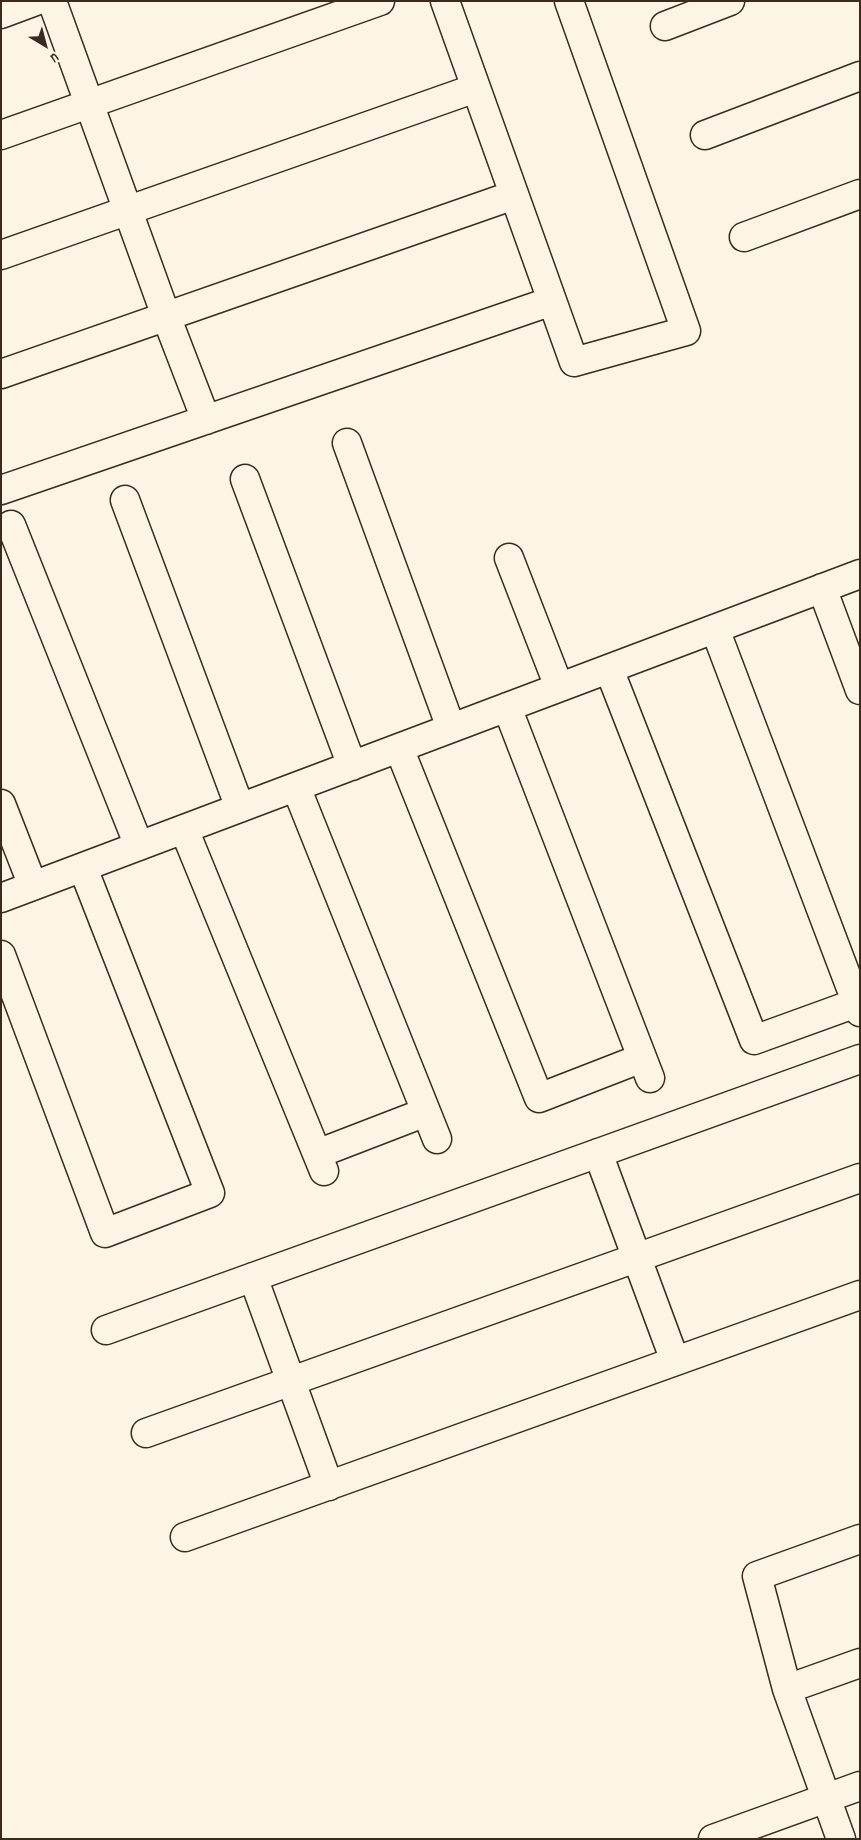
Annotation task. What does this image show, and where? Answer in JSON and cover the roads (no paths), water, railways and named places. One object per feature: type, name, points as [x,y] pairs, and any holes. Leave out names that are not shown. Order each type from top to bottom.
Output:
[{"type":"street","points":[[1,14],[36,1]]},
{"type":"street","points":[[52,1],[166,316],[206,420]]},
{"type":"street","points":[[1,136],[380,1]]},
{"type":"street","points":[[445,1],[574,362],[686,332],[569,1]]},
{"type":"street","points":[[665,26],[730,1]]},
{"type":"street","points":[[705,135],[860,76]]},
{"type":"street","points":[[1,255],[476,88]]},
{"type":"street","points":[[744,237],[860,194]]},
{"type":"street","points":[[1,374],[514,195]]},
{"type":"street","points":[[1,490],[552,301]]},
{"type":"street","points":[[347,443],[451,728]]},
{"type":"street","points":[[245,479],[352,766]]},
{"type":"street","points":[[125,500],[240,808]]},
{"type":"street","points":[[11,525],[139,846]]},
{"type":"street","points":[[509,558],[559,687]]},
{"type":"street","points":[[1,898],[860,574]]},
{"type":"street","points":[[822,588],[860,690]]},
{"type":"street","points":[[609,668],[754,1040],[858,1008],[715,629]]},
{"type":"street","points":[[399,748],[539,1098],[646,1068],[507,707]]},
{"type":"street","points":[[296,787],[437,1138]]},
{"type":"street","points":[[1,804],[33,886]]},
{"type":"street","points":[[184,829],[320,1162],[426,1112]]},
{"type":"street","points":[[1,955],[105,1232],[210,1193],[83,868]]},
{"type":"street","points":[[106,1330],[860,1059]]},
{"type":"street","points":[[598,1153],[675,1361]]},
{"type":"street","points":[[146,1433],[860,1178]]},
{"type":"street","points":[[253,1277],[329,1486]]},
{"type":"street","points":[[185,1537],[860,1295]]},
{"type":"street","points":[[841,1839],[787,1689],[757,1576],[860,1539]]},
{"type":"street","points":[[787,1689],[860,1663]]},
{"type":"street","points":[[713,1839],[860,1786]]}]
